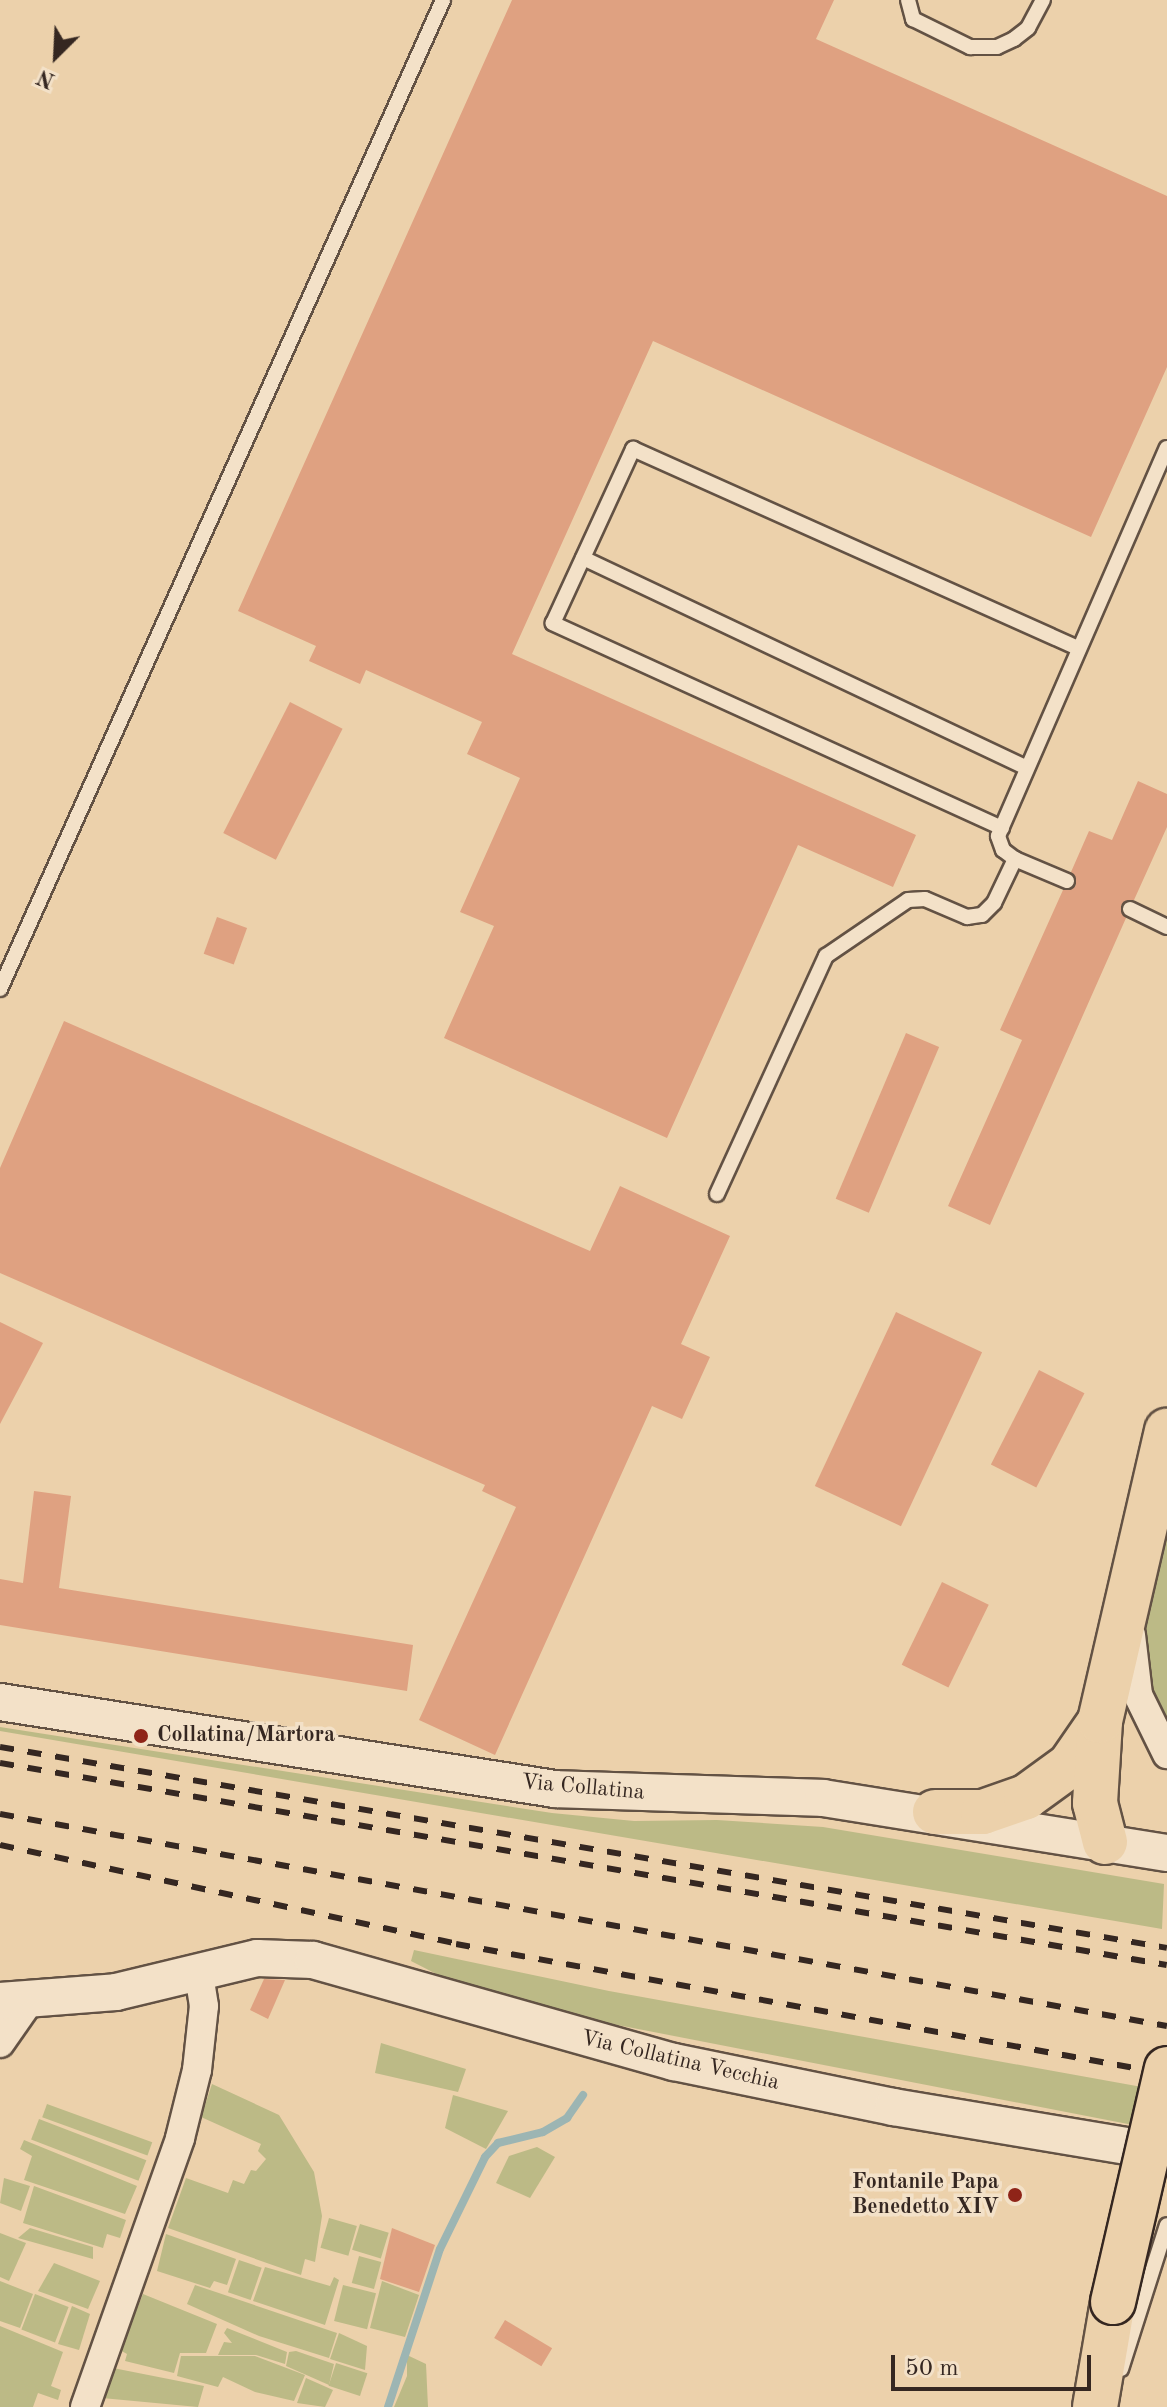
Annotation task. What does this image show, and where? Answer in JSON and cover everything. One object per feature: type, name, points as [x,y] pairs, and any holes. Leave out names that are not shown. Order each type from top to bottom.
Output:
[{"type":"main road","points":[[1105,1842],[1095,1803],[1100,1721],[1167,1431]]},
{"type":"main road","points":[[935,1812],[983,1812],[1026,1797],[1070,1765],[1100,1721]]},
{"type":"main road","points":[[1095,2407],[1127,2305],[1167,2069]]},
{"type":"street","points":[[1128,1598],[1138,1695],[1167,1754]]},
{"type":"street","name":"Via Collatina","points":[[0,1702],[555,1789],[762,1794],[935,1812],[1167,1853]]},
{"type":"street","name":"Via Collatina Vecchia","points":[[15,2001],[116,1992],[269,1957],[333,1963],[686,2065],[920,2112],[1167,2153]]},
{"type":"street","points":[[85,2407],[183,2127],[197,2070],[204,2006],[199,1973]]},
{"type":"street","points":[[0,2043],[15,2001]]},
{"type":"lane","points":[[0,989],[443,0]]},
{"type":"lane","points":[[908,0],[913,19],[970,47],[997,47],[1014,39],[1028,28],[1043,0]]},
{"type":"lane","points":[[1067,881],[1015,859],[999,843],[1002,828],[1167,448]]},
{"type":"lane","points":[[1002,828],[553,623],[633,449],[1078,648]]},
{"type":"lane","points":[[583,558],[1027,768]]},
{"type":"lane","points":[[717,1194],[826,956],[908,900],[925,899],[967,917],[982,915],[1015,859]]},
{"type":"lane","points":[[1130,909],[1167,927]]},
{"type":"lane","points":[[1108,2407],[1127,2305],[1167,2225]]},
{"type":"shaded area","points":[[1167,1513],[1167,1739],[1158,1723],[1141,1656],[1144,1617]]},
{"type":"shaded area","points":[[0,1727],[552,1813],[634,1821],[717,1820],[823,1827],[1164,1884],[1162,1929],[0,1731]]},
{"type":"shaded area","points":[[414,1950],[609,1991],[1142,2087],[1133,2125],[535,2009],[454,1983],[411,1961]]},
{"type":"shaded area","points":[[381,2043],[466,2069],[458,2092],[375,2073]]},
{"type":"shaded area","points":[[212,2084],[279,2115],[314,2172],[322,2216],[315,2262],[305,2259],[301,2275],[168,2228],[186,2178],[228,2193],[233,2180],[244,2184],[251,2170],[256,2171],[266,2159],[258,2151],[261,2144],[201,2117]]},
{"type":"shaded area","points":[[453,2095],[508,2111],[486,2149],[445,2128]]},
{"type":"shaded area","points":[[47,2104],[152,2142],[147,2155],[42,2117]]},
{"type":"shaded area","points":[[39,2119],[146,2160],[138,2181],[31,2140]]},
{"type":"shaded area","points":[[24,2140],[137,2186],[125,2214],[24,2180],[32,2156],[20,2149]]},
{"type":"shaded area","points":[[537,2147],[555,2157],[530,2198],[496,2183],[509,2156]]},
{"type":"shaded area","points":[[4,2178],[30,2186],[21,2211],[0,2203]]},
{"type":"shaded area","points":[[34,2186],[126,2220],[120,2238],[107,2234],[103,2248],[23,2223]]},
{"type":"shaded area","points":[[329,2218],[357,2226],[348,2256],[320,2248]]},
{"type":"shaded area","points":[[360,2224],[389,2233],[381,2259],[352,2250]]},
{"type":"shaded area","points":[[30,2228],[93,2247],[93,2259],[18,2238]]},
{"type":"shaded area","points":[[0,2233],[26,2243],[9,2281],[0,2277]]},
{"type":"shaded area","points":[[166,2234],[236,2259],[227,2285],[214,2281],[210,2288],[157,2271]]},
{"type":"shaded area","points":[[359,2256],[381,2262],[374,2289],[352,2283]]},
{"type":"shaded area","points":[[239,2260],[262,2268],[251,2300],[228,2292]]},
{"type":"shaded area","points":[[54,2263],[100,2281],[88,2309],[38,2291]]},
{"type":"shaded area","points":[[265,2267],[330,2286],[334,2277],[339,2280],[325,2325],[253,2301]]},
{"type":"shaded area","points":[[0,2281],[33,2294],[20,2328],[0,2321]]},
{"type":"shaded area","points":[[382,2281],[419,2295],[405,2337],[370,2328]]},
{"type":"shaded area","points":[[195,2285],[337,2333],[329,2358],[259,2336],[187,2304]]},
{"type":"shaded area","points":[[343,2285],[376,2293],[367,2329],[334,2321]]},
{"type":"shaded area","points":[[35,2294],[69,2307],[55,2342],[21,2329]]},
{"type":"shaded area","points":[[143,2294],[217,2324],[206,2353],[180,2353],[174,2373],[125,2361],[127,2354],[120,2350]]},
{"type":"shaded area","points":[[72,2306],[90,2314],[79,2350],[58,2344]]},
{"type":"shaded area","points":[[0,2326],[63,2352],[51,2386],[61,2390],[58,2400],[38,2393],[33,2407],[0,2407]]},
{"type":"shaded area","points":[[227,2328],[287,2352],[285,2364],[256,2355],[218,2355],[224,2342],[232,2343],[224,2333]]},
{"type":"shaded area","points":[[339,2333],[367,2346],[365,2370],[330,2359]]},
{"type":"shaded area","points":[[296,2351],[334,2364],[329,2385],[286,2366],[289,2352]]},
{"type":"shaded area","points":[[407,2355],[426,2364],[428,2407],[394,2407],[407,2376]]},
{"type":"shaded area","points":[[181,2356],[255,2356],[305,2375],[294,2401],[255,2392],[223,2377],[218,2387],[177,2376]]},
{"type":"shaded area","points":[[336,2363],[367,2373],[360,2396],[329,2386]]},
{"type":"shaded area","points":[[113,2368],[204,2386],[198,2407],[102,2398]]},
{"type":"shaded area","points":[[306,2378],[333,2390],[325,2407],[297,2403]]},
{"type":"building","points":[[512,0],[834,0],[816,39],[1167,196],[1167,367],[1091,537],[653,341],[512,654],[916,835],[893,887],[798,845],[667,1138],[444,1038],[494,926],[460,912],[520,778],[467,754],[482,722],[366,670],[360,684],[309,661],[316,646],[238,611]]},
{"type":"building","points":[[290,702],[343,729],[276,860],[223,833]]},
{"type":"building","points":[[1138,781],[1167,794],[1167,827],[1134,900],[1121,905],[1126,918],[990,1225],[948,1206],[1022,1040],[1000,1030],[1063,890],[1076,886],[1071,872],[1089,831],[1112,840]]},
{"type":"building","points":[[217,917],[247,928],[234,965],[204,954]]},
{"type":"building","points":[[64,1021],[590,1251],[620,1186],[730,1236],[681,1344],[710,1357],[682,1419],[652,1406],[495,1755],[419,1720],[516,1507],[482,1491],[485,1485],[0,1273],[0,1168]]},
{"type":"building","points":[[906,1033],[939,1047],[869,1213],[836,1199]]},
{"type":"building","points":[[896,1312],[982,1352],[901,1526],[815,1486]]},
{"type":"building","points":[[0,1322],[43,1343],[0,1424]]},
{"type":"building","points":[[1039,1370],[1084,1393],[1036,1488],[991,1464]]},
{"type":"building","points":[[34,1491],[71,1496],[59,1588],[413,1645],[407,1691],[0,1625],[0,1579],[23,1583]]},
{"type":"building","points":[[942,1582],[989,1605],[948,1687],[902,1665]]},
{"type":"building","points":[[264,1979],[285,1980],[268,2019],[250,2010]]},
{"type":"building","points":[[392,2228],[435,2245],[419,2292],[380,2279]]},
{"type":"building","points":[[505,2320],[552,2348],[541,2366],[494,2338]]},
{"type":"waterway","points":[[388,2407],[440,2249],[485,2157],[498,2143],[543,2132],[567,2118],[583,2095]]},
{"type":"railway","points":[[0,1747],[1167,1948]]},
{"type":"railway","points":[[0,1763],[1167,1965]]},
{"type":"railway","points":[[0,1814],[1167,2026]]},
{"type":"railway","points":[[0,1845],[456,1944],[1167,2074]]},
{"type":"place","name":"Collatina/Martora","points":[[141,1736]]},
{"type":"place","name":"Fontanile Papa Benedetto XIV","points":[[1015,2195]]}]
